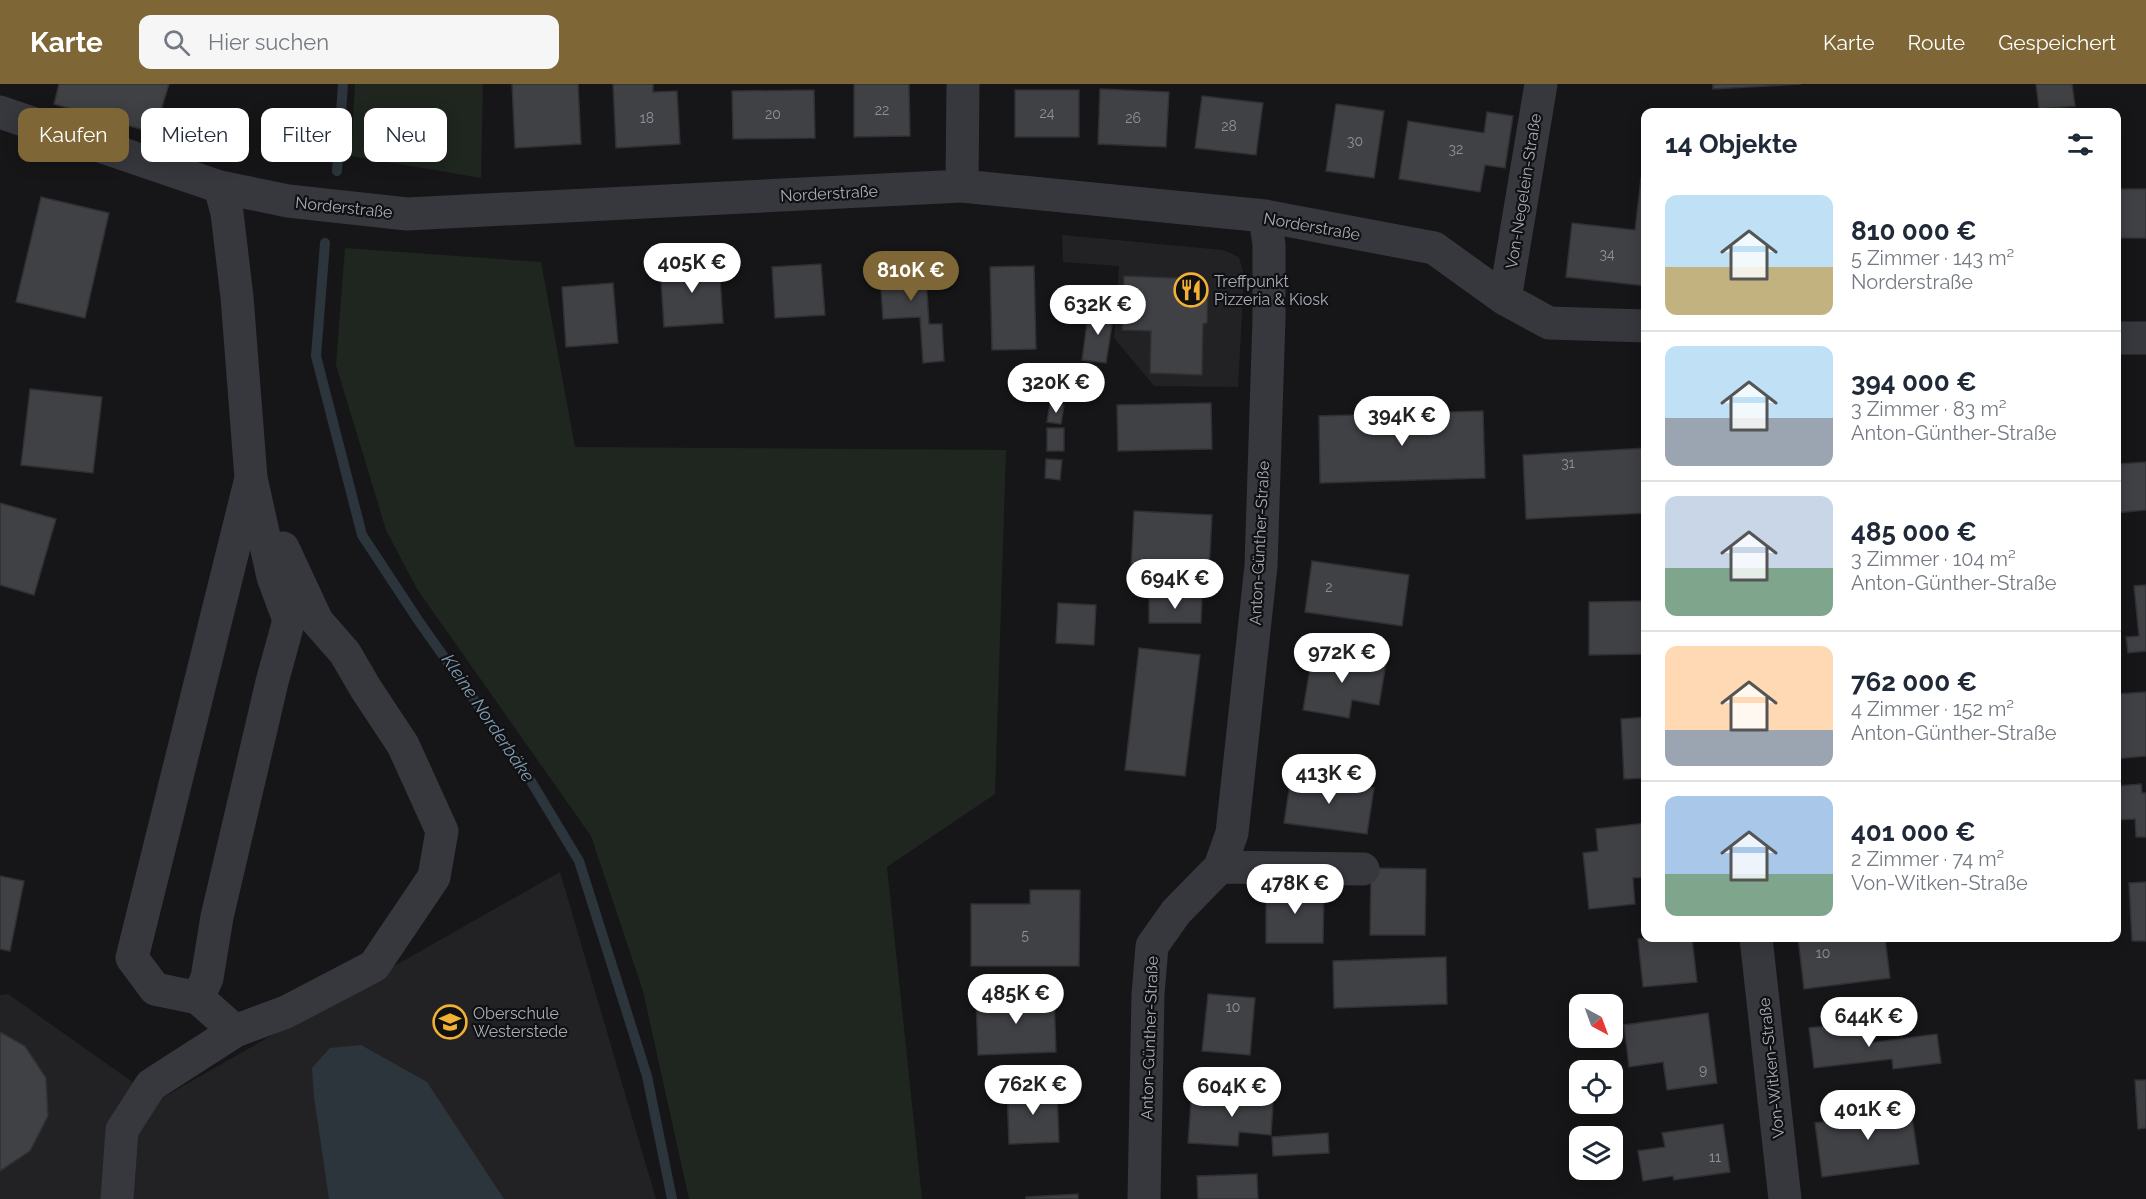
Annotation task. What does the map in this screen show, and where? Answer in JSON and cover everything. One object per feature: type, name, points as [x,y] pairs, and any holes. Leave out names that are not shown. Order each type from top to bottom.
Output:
[{"type":"street","points":[[962,186],[963,84]]},
{"type":"street","name":"Von-Negelein-Straße","points":[[1505,299],[1541,84]]},
{"type":"street","name":"Norderstraße","points":[[0,112],[220,187],[288,201],[407,214],[962,186],[1265,216],[1434,248],[1505,299],[1549,323],[1641,326]]},
{"type":"street","points":[[198,998],[207,978],[219,905],[289,620],[273,577],[251,478],[237,297],[227,213],[220,187]]},
{"type":"street","name":"Anton-Günther-Straße","points":[[1143,1199],[1148,994],[1152,946],[1176,912],[1220,867],[1232,833],[1261,566],[1269,318],[1269,245],[1265,216]]},
{"type":"street","points":[[2121,338],[2146,338]]},
{"type":"street","points":[[235,1031],[198,998],[155,989],[132,958],[251,478]]},
{"type":"street","points":[[117,1199],[122,1130],[151,1085],[235,1031],[286,1012],[374,966],[434,877],[441,831],[403,745],[345,653],[317,621],[251,478]]},
{"type":"street","points":[[1220,867],[1363,869]]},
{"type":"street","name":"Von-Witken-Straße","points":[[1756,942],[1785,1199]]},
{"type":"shaded area","points":[[355,84],[483,84],[481,178],[386,162],[447,162],[447,108],[364,108],[364,158],[352,156]]},
{"type":"shaded area","points":[[1062,235],[1223,250],[1239,257],[1244,276],[1238,387],[1154,386],[1114,338],[1119,266],[1063,262]]},
{"type":"shaded area","points":[[345,248],[541,262],[575,447],[1006,450],[995,794],[887,867],[922,1199],[689,1199],[643,991],[591,836],[417,589],[386,530],[336,365]]},
{"type":"shaded area","name":"Oberschule Westerstede","points":[[560,872],[656,1199],[0,1199],[0,995],[8,994],[158,1100]]},
{"type":"shaded area","points":[[361,1045],[427,1082],[504,1199],[329,1199],[312,1068],[330,1048]]},
{"type":"building","points":[[59,84],[169,84],[162,108],[141,108],[141,129],[129,126],[129,108],[68,108],[54,104]]},
{"type":"building","points":[[512,84],[578,84],[581,144],[515,148]]},
{"type":"building","points":[[613,84],[653,84],[653,92],[677,91],[680,144],[616,148]]},
{"type":"building","points":[[854,84],[909,84],[910,136],[854,137]]},
{"type":"building","points":[[1713,84],[1801,84],[1713,89]]},
{"type":"building","points":[[2036,84],[2072,84],[2075,106],[2039,108]]},
{"type":"building","points":[[1100,89],[1169,92],[1166,147],[1098,144]]},
{"type":"building","points":[[814,90],[815,138],[733,139],[732,91]]},
{"type":"building","points":[[1015,90],[1079,90],[1079,137],[1015,137]]},
{"type":"building","points":[[1202,96],[1263,103],[1256,155],[1195,148]]},
{"type":"building","points":[[1336,104],[1384,111],[1374,178],[1326,171]]},
{"type":"building","points":[[1487,112],[1513,116],[1505,168],[1485,165],[1480,192],[1399,179],[1408,121],[1484,133]]},
{"type":"building","points":[[1641,178],[1641,285],[1566,277],[1572,223],[1635,230]]},
{"type":"building","points":[[2121,189],[2146,189],[2146,238],[2121,238]]},
{"type":"building","points":[[41,197],[109,213],[85,318],[16,302]]},
{"type":"building","points":[[925,259],[929,324],[942,324],[944,361],[923,363],[920,317],[883,319],[879,262]]},
{"type":"building","points":[[719,260],[723,323],[664,327],[660,265]]},
{"type":"building","points":[[821,264],[825,315],[775,318],[772,267]]},
{"type":"building","points":[[1034,266],[1036,349],[992,350],[990,267]]},
{"type":"building","points":[[1124,276],[1203,279],[1203,283],[1208,286],[1207,323],[1203,324],[1202,375],[1150,373],[1151,331],[1122,330]]},
{"type":"building","points":[[613,283],[618,343],[566,347],[562,287]]},
{"type":"building","points":[[1089,308],[1114,312],[1106,363],[1082,360]]},
{"type":"building","points":[[1054,373],[1081,375],[1080,397],[1052,395]]},
{"type":"building","points":[[30,389],[102,397],[93,473],[21,465]]},
{"type":"building","points":[[1050,403],[1064,405],[1061,424],[1047,422]]},
{"type":"building","points":[[1211,403],[1212,449],[1118,451],[1117,405]]},
{"type":"building","points":[[1483,411],[1485,478],[1320,483],[1319,416]]},
{"type":"building","points":[[1047,428],[1064,428],[1064,451],[1047,451]]},
{"type":"building","points":[[1641,448],[1641,513],[1526,519],[1523,455]]},
{"type":"building","points":[[1046,459],[1062,460],[1060,480],[1045,478]]},
{"type":"building","points":[[2146,462],[2146,510],[2121,512],[2121,464]]},
{"type":"building","points":[[0,503],[56,519],[34,595],[0,585]]},
{"type":"building","points":[[1134,511],[1212,515],[1209,572],[1131,569]]},
{"type":"building","points":[[1312,561],[1409,575],[1402,626],[1305,612]]},
{"type":"building","points":[[2146,585],[2146,651],[2128,653],[2126,637],[2139,636],[2134,586]]},
{"type":"building","points":[[1149,596],[1202,597],[1201,623],[1149,623]]},
{"type":"building","points":[[1641,601],[1641,654],[1589,655],[1589,602]]},
{"type":"building","points":[[1058,603],[1096,605],[1094,645],[1056,643]]},
{"type":"building","points":[[1139,648],[1200,655],[1185,776],[1125,770]]},
{"type":"building","points":[[1313,651],[1386,663],[1379,705],[1352,700],[1349,718],[1303,710]]},
{"type":"building","points":[[2146,692],[2146,756],[2121,758],[2121,694]]},
{"type":"building","points":[[1641,717],[1641,778],[1624,779],[1621,719]]},
{"type":"building","points":[[1291,776],[1374,788],[1367,834],[1284,823]]},
{"type":"building","points":[[2141,784],[2142,793],[2146,793],[2146,837],[2136,837],[2135,819],[2121,820],[2121,786]]},
{"type":"building","points":[[1641,824],[1641,877],[1633,878],[1635,904],[1589,909],[1583,853],[1598,851],[1596,829]]},
{"type":"building","points":[[1371,868],[1426,869],[1425,935],[1370,935]]},
{"type":"building","points":[[0,876],[24,881],[10,951],[0,949]]},
{"type":"building","points":[[2146,882],[2146,941],[2132,941],[2129,883]]},
{"type":"building","points":[[1266,887],[1324,888],[1323,943],[1266,943]]},
{"type":"building","points":[[1030,890],[1080,890],[1079,966],[971,966],[971,904],[1030,904]]},
{"type":"building","points":[[1638,939],[1641,939],[1641,942],[1692,942],[1697,982],[1643,987]]},
{"type":"building","points":[[1798,942],[1886,942],[1890,978],[1804,989]]},
{"type":"building","points":[[1446,957],[1447,1004],[1334,1008],[1333,961]]},
{"type":"building","points":[[1208,994],[1255,998],[1250,1055],[1202,1051]]},
{"type":"building","points":[[1054,995],[1056,1052],[978,1055],[976,998]]},
{"type":"building","points":[[1708,1013],[1717,1083],[1667,1090],[1663,1062],[1629,1067],[1624,1025]]},
{"type":"building","points":[[1865,1021],[1868,1043],[1937,1034],[1941,1063],[1893,1069],[1892,1059],[1814,1068],[1809,1028]]},
{"type":"building","points":[[0,1032],[25,1046],[46,1078],[48,1116],[30,1151],[0,1171]]},
{"type":"building","points":[[2135,1080],[2146,1080],[2146,1128],[2138,1129]]},
{"type":"building","points":[[1240,1086],[1274,1088],[1271,1135],[1239,1132],[1238,1146],[1188,1143],[1191,1102],[1239,1105]]},
{"type":"building","points":[[1057,1088],[1059,1142],[1009,1144],[1007,1090]]},
{"type":"building","points":[[1910,1103],[1919,1164],[1822,1177],[1815,1123],[1861,1117],[1860,1110]]},
{"type":"building","points":[[1723,1124],[1730,1172],[1674,1180],[1673,1176],[1643,1181],[1638,1151],[1665,1147],[1662,1133]]},
{"type":"building","points":[[1328,1133],[1329,1153],[1273,1156],[1272,1137]]},
{"type":"building","points":[[1257,1174],[1258,1199],[1198,1199],[1197,1176]]},
{"type":"building","points":[[1078,1194],[1078,1199],[1026,1199],[1026,1197]]},
{"type":"waterway","name":"Kleine Norderbäke","points":[[337,171],[343,84]]},
{"type":"waterway","name":"Kleine Norderbäke","points":[[325,243],[316,356],[362,535],[418,620],[529,778],[579,861],[647,1076],[672,1199]]},
{"type":"place","name":"Treffpunkt Pizzeria & Kiosk","points":[[1191,290]]},
{"type":"place","name":"Oberschule Westerstede","points":[[450,1022]]}]
